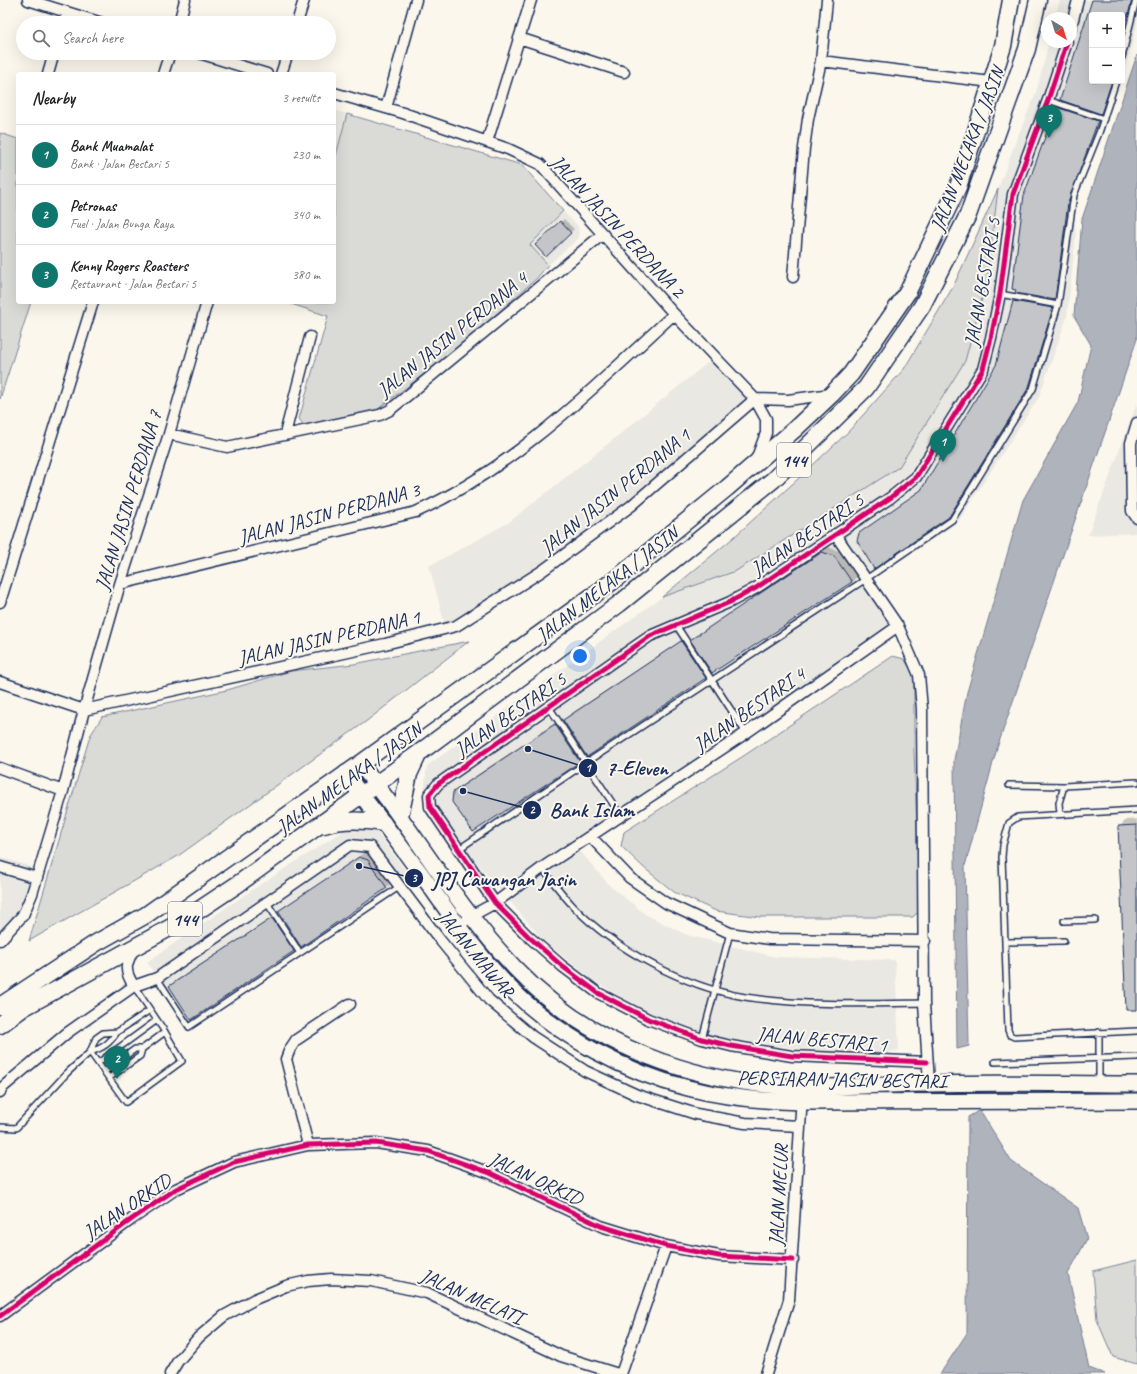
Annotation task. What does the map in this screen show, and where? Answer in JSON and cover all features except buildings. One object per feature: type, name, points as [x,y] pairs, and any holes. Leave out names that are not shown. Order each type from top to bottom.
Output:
[{"type":"main road","name":"JALAN MELAKA / JASIN","points":[[0,1006],[96,943],[146,915],[360,764],[613,581],[755,464],[832,394],[851,374],[907,293],[958,187],[1002,46],[1010,0]]},
{"type":"main road","name":"JALAN MELAKA / JASIN","points":[[0,1025],[23,1008],[190,916],[238,884],[419,753],[619,604],[773,480],[866,388],[922,306],[968,215],[1027,49],[1038,0]]},
{"type":"main road","points":[[400,816],[409,774],[419,753]]},
{"type":"main road","points":[[315,828],[340,820],[362,820],[383,823]]},
{"type":"street","points":[[28,0],[80,16]]},
{"type":"street","points":[[180,16],[185,0]]},
{"type":"street","points":[[299,16],[304,0]]},
{"type":"street","points":[[386,108],[416,0]]},
{"type":"street","points":[[488,142],[531,0]]},
{"type":"street","points":[[793,277],[808,119],[821,61],[827,0]]},
{"type":"street","points":[[1075,12],[1078,0]]},
{"type":"street","points":[[66,16],[67,12]]},
{"type":"street","points":[[519,38],[624,72]]},
{"type":"street","name":"JALAN BESTARI 5","points":[[495,903],[430,807],[429,795],[438,784],[650,636],[730,602],[756,588],[890,498],[916,477],[983,369],[992,338],[1000,294],[1013,194],[1048,100],[1065,48]]},
{"type":"street","points":[[49,72],[52,60]]},
{"type":"street","points":[[164,72],[168,60]]},
{"type":"street","points":[[222,60],[261,72]]},
{"type":"street","points":[[282,72],[286,60]]},
{"type":"street","points":[[821,61],[991,82]]},
{"type":"street","name":"JALAN JASIN PERDANA 2","points":[[336,95],[386,108],[488,142],[508,149],[540,164],[674,314],[755,398],[766,419],[766,433],[755,464]]},
{"type":"street","name":"JALAN JASIN PERDANA 4","points":[[168,434],[227,447],[380,415],[390,410],[603,234]]},
{"type":"street","points":[[0,602],[92,304]]},
{"type":"street","name":"JALAN JASIN PERDANA 7","points":[[84,710],[120,584],[168,434],[206,304]]},
{"type":"street","name":"JALAN JASIN PERDANA 3","points":[[120,584],[416,512],[448,498],[487,474],[538,435],[583,397],[674,314]]},
{"type":"street","points":[[285,434],[310,336]]},
{"type":"street","points":[[755,398],[788,400],[832,394]]},
{"type":"street","name":"JALAN JASIN PERDANA 1","points":[[84,710],[385,644],[456,626],[542,572],[631,506],[755,398]]},
{"type":"street","points":[[1137,423],[1131,443],[1134,479],[1132,511],[1137,518]]},
{"type":"street","points":[[835,534],[898,626],[919,675],[921,696],[924,1004],[926,1062],[929,1084]]},
{"type":"street","name":"JALAN BESTARI 4","points":[[459,926],[471,916],[495,903],[542,868],[746,733],[898,626]]},
{"type":"street","points":[[0,682],[84,710],[63,791],[37,878],[23,914],[0,940]]},
{"type":"street","name":"PERSIARAN JASIN BESTARI","points":[[360,764],[376,783],[471,916],[515,968],[552,1002],[597,1032],[632,1050],[681,1068],[802,1094],[1137,1101]]},
{"type":"street","points":[[0,768],[63,791]]},
{"type":"street","name":"PERSIARAN JASIN BESTARI","points":[[346,774],[360,795],[383,823],[459,926],[513,991],[559,1029],[608,1058],[648,1075],[688,1088],[758,1100],[802,1094],[929,1084],[1137,1084]]},
{"type":"street","points":[[591,837],[630,878],[666,902],[730,933],[769,939],[924,940]]},
{"type":"street","name":"JALAN MAWAR","points":[[1,1087],[67,1033],[134,986],[157,978],[268,903],[350,845],[370,847],[399,887],[489,1000],[533,1037],[585,1071],[636,1095],[696,1114],[745,1122],[800,1126]]},
{"type":"street","points":[[0,867],[37,878]]},
{"type":"street","name":"JALAN BESTARI 1","points":[[495,903],[562,966],[598,993],[648,1019],[702,1039],[731,1046],[792,1056],[926,1062]]},
{"type":"street","points":[[134,986],[127,976],[126,962],[135,946]]},
{"type":"street","points":[[308,1144],[286,1059],[296,1040],[350,1004]]},
{"type":"street","name":"JALAN MELUR","points":[[766,1374],[789,1300],[802,1094]]},
{"type":"street","name":"JALAN ORKID","points":[[0,1316],[132,1219],[176,1189],[234,1162],[308,1144],[376,1143],[428,1151],[490,1173],[600,1226],[666,1246],[719,1256],[792,1260]]},
{"type":"street","name":"JALAN MELATI","points":[[170,1374],[178,1360],[199,1337],[224,1316],[255,1299],[286,1286],[308,1281],[331,1279],[371,1281],[427,1292],[561,1356],[619,1374],[666,1246]]},
{"type":"lane","points":[[1124,48],[1136,0]]},
{"type":"lane","points":[[459,849],[586,763],[866,580],[952,520],[1033,389],[1058,305],[1074,195],[1104,120],[1115,84]]},
{"type":"lane","points":[[1048,100],[1104,120]]},
{"type":"lane","points":[[1000,294],[1058,305]]},
{"type":"lane","points":[[676,625],[746,733]]},
{"type":"lane","points":[[549,707],[621,817]]},
{"type":"lane","points":[[1009,785],[1064,786],[1137,782]]},
{"type":"lane","points":[[1060,814],[1059,803],[1064,786]]},
{"type":"lane","points":[[1137,810],[1018,817],[1009,823],[1002,845],[1008,1030],[1010,1035],[1014,1037],[1137,1031]]},
{"type":"lane","points":[[542,868],[573,906],[598,929],[623,947],[674,975],[715,989],[744,996],[774,1000],[850,1004],[924,1004]]},
{"type":"lane","points":[[157,978],[189,1027],[399,887]]},
{"type":"lane","points":[[268,903],[300,953]]},
{"type":"lane","points":[[1064,921],[1095,920]]},
{"type":"lane","points":[[702,1039],[730,933]]},
{"type":"lane","points":[[1005,942],[1064,941]]},
{"type":"lane","points":[[90,1052],[126,1102],[182,1061],[165,1032],[134,986]]},
{"type":"lane","points":[[90,1052],[103,1048],[111,1042],[117,1032],[150,1010]]},
{"type":"lane","points":[[98,1063],[157,1020]]},
{"type":"lane","points":[[0,1127],[16,1128],[67,1073],[90,1052],[96,1038],[103,1033],[117,1032]]},
{"type":"lane","points":[[104,1072],[135,1049],[142,1049],[165,1032]]},
{"type":"lane","points":[[1099,1032],[1099,1084]]},
{"type":"lane","points":[[109,1078],[140,1056],[142,1049]]},
{"type":"lane","points":[[994,1062],[1137,1056]]},
{"type":"shaded area","points":[[1060,0],[1137,0],[1137,24],[1125,69],[1125,12],[1089,12],[1089,84],[1120,84],[1073,205],[1076,236],[1067,317],[1039,397],[958,522],[871,580],[905,629],[575,845],[609,885],[645,914],[687,935],[776,957],[895,960],[899,1050],[875,1055],[802,1049],[717,1037],[650,1014],[592,980],[544,941],[423,801],[427,766],[662,597],[736,571],[899,467],[987,280],[998,189],[1036,93],[1047,48],[1077,48],[1077,12],[1057,12]]},
{"type":"shaded area","points":[[1137,55],[1137,339],[997,748],[965,866],[969,1046],[957,1049],[954,760],[967,692],[1023,500],[1078,402],[1091,345],[1074,316],[1082,219]]},
{"type":"shaded area","points":[[336,111],[347,114],[336,155]]},
{"type":"shaded area","points":[[347,114],[522,165],[563,211],[530,245],[548,265],[537,278],[462,345],[378,409],[304,425],[299,419],[328,316],[291,304],[336,304],[336,155]]},
{"type":"shaded area","points":[[0,133],[16,138],[16,304],[30,304],[0,399]]},
{"type":"shaded area","points":[[998,189],[987,280],[965,361],[899,467],[736,571],[662,597],[733,538],[848,432],[904,369],[953,287]]},
{"type":"shaded area","points":[[563,211],[578,226],[579,238],[548,265],[530,245]]},
{"type":"shaded area","points":[[711,360],[751,399],[627,511],[483,608],[445,625],[429,566],[508,523]]},
{"type":"shaded area","points":[[1137,403],[1137,533],[1088,535]]},
{"type":"shaded area","points":[[469,641],[368,720],[178,856],[29,941],[90,736],[102,717],[227,690],[291,671],[354,664]]},
{"type":"shaded area","points":[[893,656],[904,659],[914,674],[914,750],[920,910],[913,917],[760,917],[716,911],[674,892],[643,867],[621,846],[624,832],[745,755]]},
{"type":"shaded area","points":[[346,829],[377,832],[414,882],[191,1030],[147,962],[246,894]]},
{"type":"shaded area","points":[[0,857],[35,868],[20,910],[0,933]]},
{"type":"shaded area","points":[[980,1110],[1011,1161],[1078,1208],[1087,1239],[1068,1274],[1089,1368],[1105,1374],[940,1374],[967,1333],[968,1117]]},
{"type":"shaded area","points":[[1137,1260],[1137,1364],[1113,1357],[1097,1320],[1093,1271]]},
{"type":"cycle path","points":[[927,1062],[792,1056],[731,1046],[702,1039],[648,1019],[598,993],[562,966],[528,936],[495,903],[430,807],[429,795],[438,784],[650,636],[730,602],[756,588],[890,498],[916,477],[983,369],[1000,294],[1013,194],[1048,100],[1065,48]]},
{"type":"cycle path","points":[[0,1316],[132,1219],[176,1189],[234,1162],[308,1145],[376,1143],[428,1151],[490,1173],[601,1226],[666,1246],[719,1256],[793,1260]]},
{"type":"place","name":"Kenny Rogers Roasters","points":[[1049,138]]},
{"type":"place","name":"Bank Muamalat","points":[[943,462]]},
{"type":"place","name":"7-Eleven","points":[[528,749]]},
{"type":"place","name":"Bank Islam","points":[[463,791]]},
{"type":"place","name":"JPJ Cawangan Jasin","points":[[359,866]]},
{"type":"place","name":"Petronas","points":[[117,1079]]}]
